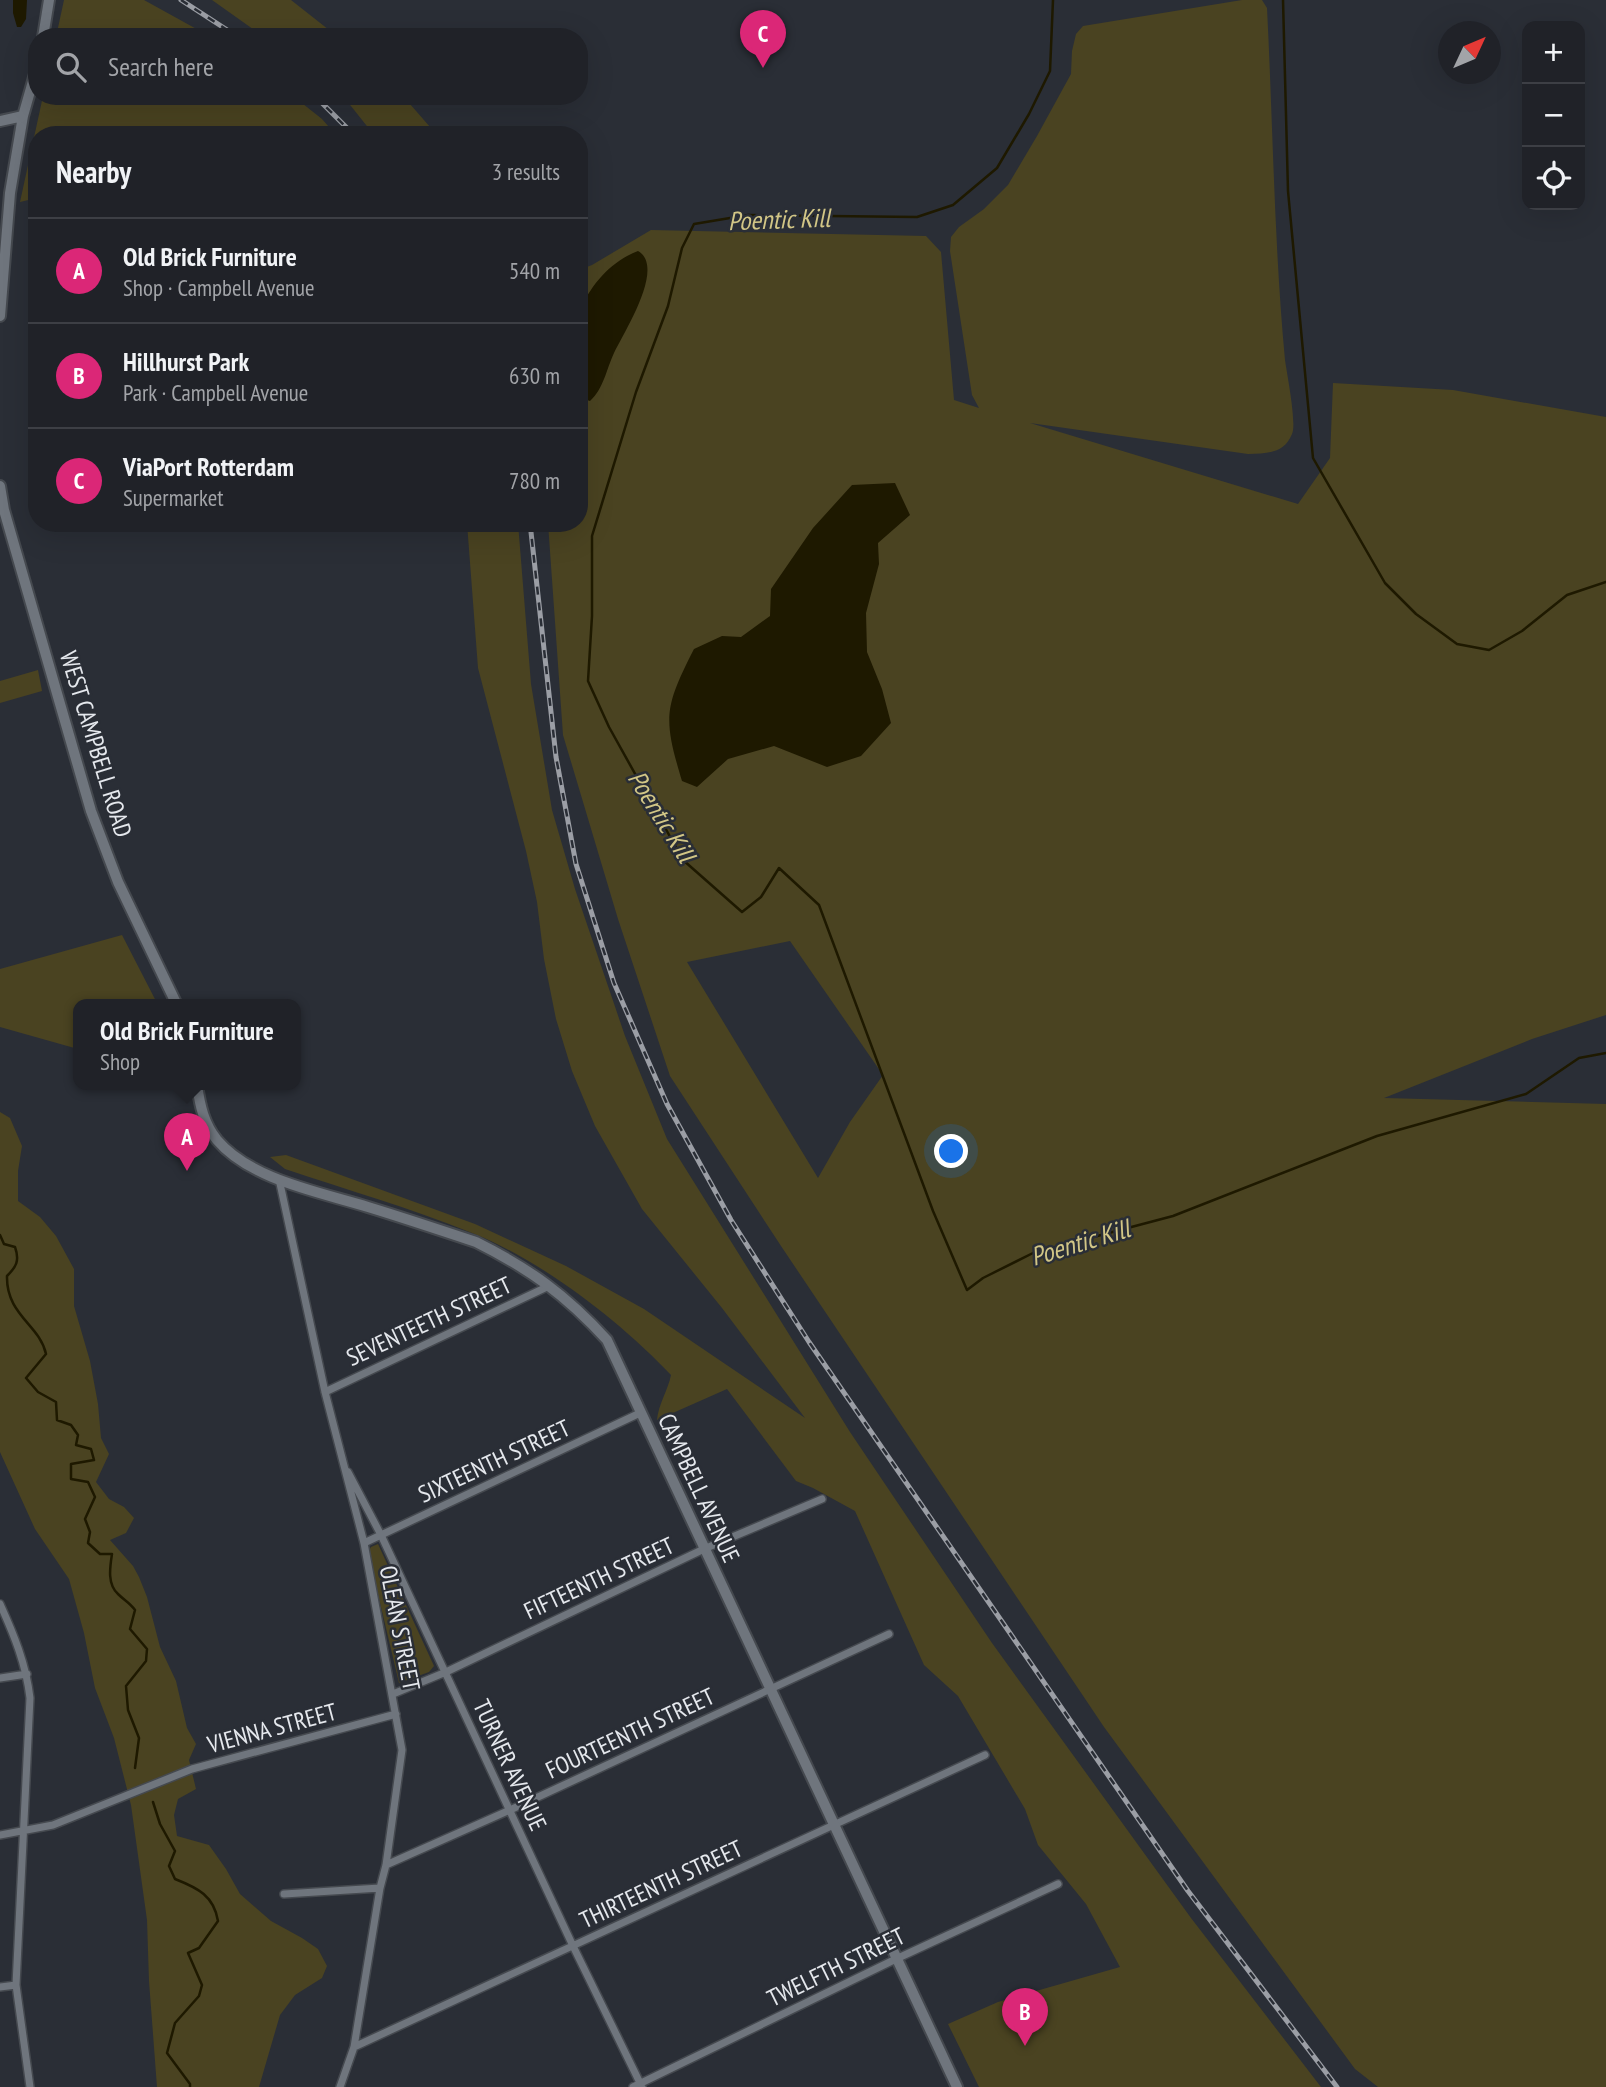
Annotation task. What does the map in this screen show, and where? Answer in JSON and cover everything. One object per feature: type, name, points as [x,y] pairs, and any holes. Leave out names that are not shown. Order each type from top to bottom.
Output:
[{"type":"street","points":[[44,28],[49,0]]},
{"type":"street","points":[[0,316],[10,193],[28,98]]},
{"type":"street","points":[[0,121],[23,116]]},
{"type":"street","name":"WEST CAMPBELL ROAD","points":[[0,486],[4,510],[91,811],[118,882],[174,999]]},
{"type":"street","name":"CAMPBELL AVENUE","points":[[198,1090],[201,1111],[211,1131],[225,1148],[244,1164],[279,1179],[476,1242],[549,1286],[578,1308],[607,1339],[957,2087]]},
{"type":"street","name":"OLEAN STREET","points":[[279,1179],[325,1392],[364,1543],[402,1750],[386,1865],[354,2047],[340,2087]]},
{"type":"street","name":"SEVENTEETH STREET","points":[[325,1392],[549,1286]]},
{"type":"street","name":"SIXTEENTH STREET","points":[[364,1543],[640,1413]]},
{"type":"street","name":"TURNER AVENUE","points":[[341,1459],[381,1535],[446,1672],[638,2086]]},
{"type":"street","name":"FIFTEENTH STREET","points":[[393,1694],[446,1672],[704,1549],[822,1499]]},
{"type":"street","points":[[0,1604],[27,1674],[30,1698],[16,1985],[30,2087]]},
{"type":"street","name":"FOURTEENTH STREET","points":[[386,1865],[889,1634]]},
{"type":"street","points":[[0,1678],[27,1674]]},
{"type":"street","name":"VIENNA STREET","points":[[0,1835],[53,1825],[192,1769],[396,1714]]},
{"type":"street","name":"THIRTEENTH STREET","points":[[354,2047],[985,1755]]},
{"type":"street","name":"TWELFTH STREET","points":[[638,2086],[896,1959],[1058,1884]]},
{"type":"street","points":[[284,1894],[380,1888]]},
{"type":"street","points":[[0,1987],[16,1985]]},
{"type":"shaded area","points":[[13,0],[27,0],[26,19],[21,27],[17,27]]},
{"type":"shaded area","points":[[64,0],[144,0],[195,28],[58,28]]},
{"type":"shaded area","points":[[212,0],[291,0],[327,28],[251,28]]},
{"type":"shaded area","points":[[1242,0],[1262,0],[1267,8],[1278,272],[1293,429],[1289,441],[1280,449],[1248,454],[1030,423],[1298,504],[1330,458],[1333,383],[1453,390],[1606,417],[1606,1015],[1532,1039],[1384,1098],[1606,1104],[1606,2087],[1378,2087],[1355,2069],[1104,1727],[670,1076],[618,919],[563,735],[549,532],[588,532],[588,267],[651,230],[926,236],[941,252],[954,400],[979,408],[972,395],[950,251],[951,237],[1008,185],[1071,74],[1076,34],[1083,26]],"holes":[[[790,941],[883,1075],[850,1122],[818,1178],[687,962]]]},
{"type":"shaded area","points":[[41,105],[304,105],[328,126],[36,126]]},
{"type":"shaded area","points":[[350,105],[411,105],[429,126],[367,126]]},
{"type":"shaded area","points":[[28,165],[28,200],[20,202]]},
{"type":"shaded area","points":[[638,251],[645,259],[645,285],[599,390],[590,401],[588,295],[605,273]]},
{"type":"shaded area","points":[[895,483],[910,515],[878,543],[879,564],[866,613],[867,652],[882,689],[891,723],[861,756],[827,767],[774,746],[728,759],[697,787],[682,781],[672,742],[670,714],[677,686],[694,649],[722,636],[741,637],[770,616],[771,589],[813,528],[852,485]]},
{"type":"shaded area","points":[[468,532],[519,532],[531,684],[552,810],[575,889],[625,1036],[667,1139],[850,1432],[992,1643],[1191,1918],[1321,2087],[979,2087],[948,2024],[998,2002],[1120,1967],[1086,1904],[1038,1845],[1025,1809],[958,1696],[924,1665],[855,1511],[796,1481],[727,1389],[657,1420],[671,1375],[604,1313],[525,1259],[449,1224],[285,1169],[270,1157],[286,1155],[475,1224],[566,1266],[644,1309],[805,1418],[722,1308],[642,1209],[595,1126],[572,1071],[556,1019],[526,851],[478,668]]},
{"type":"shaded area","points":[[38,670],[42,691],[0,703],[0,681]]},
{"type":"shaded area","points":[[122,935],[155,999],[73,999],[73,1048],[0,1027],[0,969]]},
{"type":"shaded area","points":[[0,1112],[10,1118],[22,1146],[18,1171],[18,1201],[40,1217],[56,1236],[74,1269],[74,1306],[90,1361],[101,1438],[109,1454],[96,1482],[109,1499],[124,1507],[134,1518],[126,1533],[110,1540],[139,1577],[160,1647],[176,1681],[187,1728],[196,1744],[189,1760],[196,1789],[178,1799],[174,1815],[177,1836],[209,1845],[240,1894],[271,1921],[318,1949],[327,1966],[322,1978],[295,1995],[280,2015],[259,2087],[157,2087],[147,1920],[131,1805],[114,1738],[95,1688],[69,1579],[35,1529],[0,1452]]},
{"type":"shaded area","points":[[378,1544],[434,1666],[429,1672],[399,1683],[368,1552]]},
{"type":"waterway","name":"Poentic Kill","points":[[1053,0],[1050,71],[1029,114],[997,168],[953,205],[917,217],[748,215],[694,224],[682,248],[668,306],[636,392],[592,536],[592,616],[588,681],[609,727],[683,860],[742,912],[761,897],[779,868],[819,905],[933,1211],[967,1290],[983,1278],[1033,1253],[1173,1216],[1377,1136],[1526,1094],[1579,1058],[1606,1053]]},
{"type":"waterway","points":[[1283,0],[1288,191],[1313,458],[1385,583],[1416,614],[1457,644],[1489,650],[1522,631],[1567,595],[1606,582]]},
{"type":"waterway","points":[[0,1235],[4,1244],[15,1247],[17,1256],[13,1270],[7,1276],[12,1301],[43,1344],[46,1354],[26,1378],[38,1392],[56,1402],[57,1420],[71,1425],[78,1435],[76,1445],[91,1449],[94,1460],[71,1464],[71,1479],[88,1482],[95,1497],[85,1519],[90,1532],[88,1543],[100,1554],[112,1554],[112,1585],[135,1610],[130,1629],[147,1649],[146,1661],[126,1686],[128,1710],[139,1738],[135,1768]]},
{"type":"waterway","points":[[153,1802],[160,1824],[175,1851],[169,1866],[175,1879],[204,1894],[213,1905],[218,1921],[199,1948],[188,1953],[202,1985],[199,1996],[175,2023],[167,2053],[190,2087]]},
{"type":"railway","points":[[181,0],[224,28]]},
{"type":"railway","points":[[324,105],[345,126]]},
{"type":"railway","points":[[531,532],[556,757],[576,864],[614,983],[667,1104],[731,1220],[809,1342],[1188,1891],[1337,2087]]},
{"type":"place","name":"ViaPort Rotterdam","points":[[763,68]]},
{"type":"place","name":"Old Brick Furniture","points":[[187,1171]]},
{"type":"place","name":"Hillhurst Park","points":[[1025,2046]]}]
